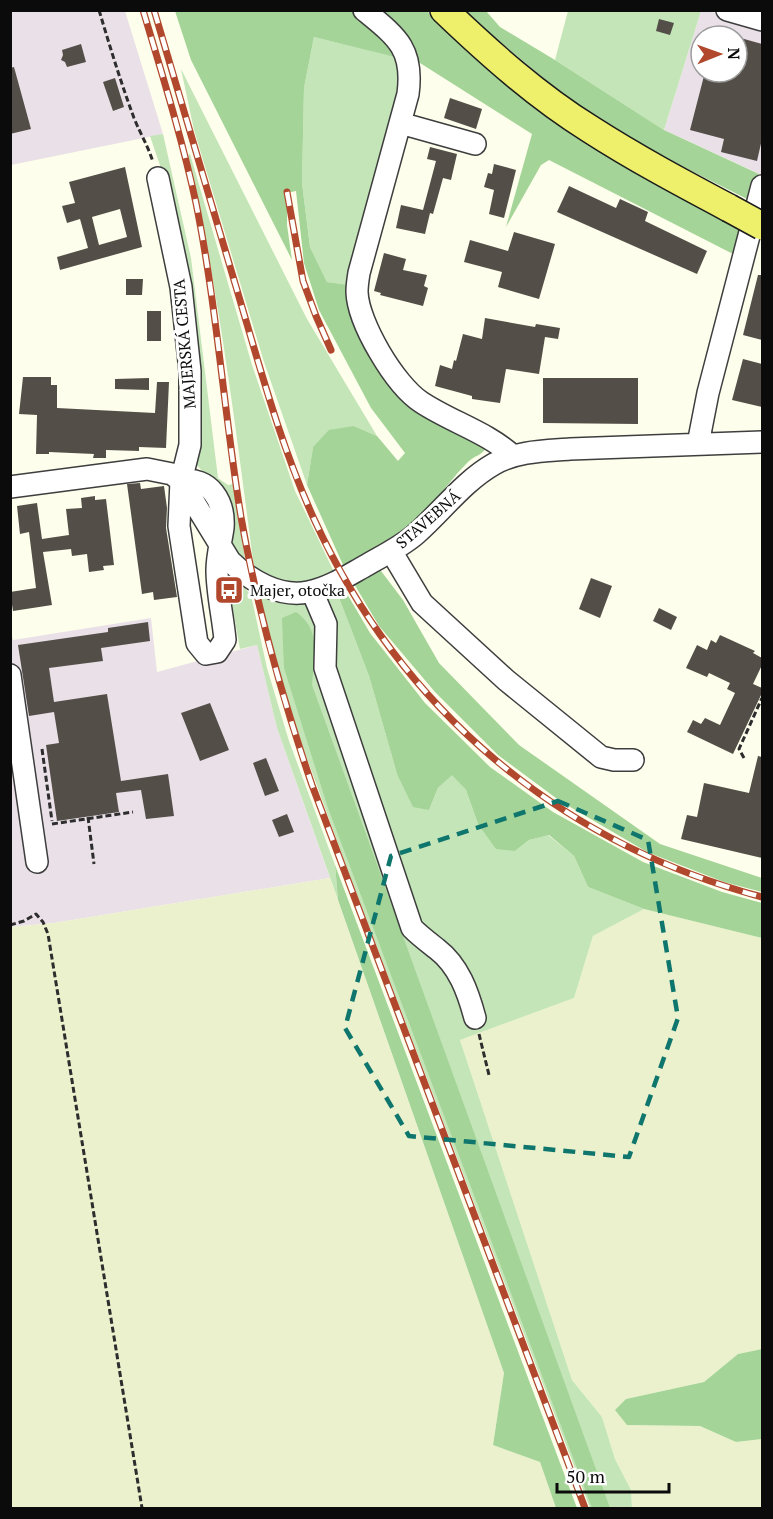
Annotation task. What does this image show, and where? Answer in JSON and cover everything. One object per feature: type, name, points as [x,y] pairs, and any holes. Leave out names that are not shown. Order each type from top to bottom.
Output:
[{"type":"main road","points":[[444,10],[521,78],[588,128],[668,176],[762,226]]},
{"type":"street","points":[[364,10],[389,31],[401,45],[409,61],[411,76],[359,273],[357,292],[363,317],[377,348],[397,378],[418,401],[498,442],[513,456]]},
{"type":"street","points":[[727,10],[762,20]]},
{"type":"street","points":[[400,123],[475,144]]},
{"type":"street","name":"MAJERSKÁ CESTA","points":[[158,178],[181,287],[190,371],[190,445],[181,481],[179,526],[197,643],[206,654],[217,652],[225,640],[217,570],[220,544]]},
{"type":"street","points":[[698,444],[710,386],[762,186]]},
{"type":"street","name":"STAVEBNÁ","points":[[181,481],[230,561],[252,580],[295,593],[312,591],[334,584],[391,551],[413,536],[473,479],[495,464],[513,456],[570,449],[762,442]]},
{"type":"street","points":[[10,487],[147,469],[172,474],[181,481]]},
{"type":"street","points":[[391,551],[422,603],[506,680],[600,757],[633,760]]},
{"type":"street","points":[[312,591],[326,624],[325,668],[412,928],[438,950],[458,972],[475,1018]]},
{"type":"street","points":[[10,675],[37,862]]},
{"type":"path","points":[[99,10],[113,60],[135,121],[149,148],[158,178]]},
{"type":"path","points":[[744,758],[739,749],[762,698]]},
{"type":"path","points":[[42,749],[52,823],[134,812]]},
{"type":"path","points":[[88,818],[94,864]]},
{"type":"path","points":[[10,925],[36,914],[43,922],[48,934],[142,1509]]},
{"type":"path","points":[[475,1018],[489,1076]]},
{"type":"highlighted area","points":[[558,801],[648,840],[678,1018],[629,1157],[409,1136],[345,1028],[391,856]]},
{"type":"shaded area","points":[[11,11],[125,11],[163,134],[11,165]]},
{"type":"shaded area","points":[[701,11],[762,24],[762,175],[664,130],[689,50],[689,84],[749,84],[749,24],[697,24]]},
{"type":"shaded area","points":[[151,618],[157,672],[257,645],[277,728],[330,878],[54,923],[11,927],[10,628],[13,640]]},
{"type":"green space","points":[[175,11],[427,11],[454,38],[520,94],[741,228],[735,255],[549,160],[541,165],[506,227],[532,134],[420,63],[314,37],[304,88],[302,183],[310,247],[327,282],[349,285],[371,347],[486,448],[468,462],[412,525],[388,542],[344,567],[307,485],[313,447],[329,430],[354,426],[377,436],[398,461],[405,453],[371,408],[319,310],[304,263],[296,191],[287,193],[287,225],[292,260],[191,60]]},
{"type":"green space","points":[[463,11],[486,11],[500,27],[664,130],[759,174],[751,201],[630,140],[572,102]]},
{"type":"green space","points":[[568,11],[701,11],[697,24],[689,24],[689,50],[664,130],[555,60]]},
{"type":"green space","points":[[314,37],[404,58],[406,76],[349,285],[327,282],[310,247],[302,183],[304,88]]},
{"type":"green space","points":[[181,69],[307,319],[377,436],[354,426],[313,447],[307,485],[264,362],[194,130]]},
{"type":"green space","points":[[163,134],[191,258],[218,478],[228,485],[233,484],[246,565],[233,551],[219,490],[195,463],[169,192],[150,136]]},
{"type":"green space","points":[[190,154],[252,365],[295,491],[336,576],[314,581],[284,582],[264,575],[254,568],[226,361],[209,258],[188,155]]},
{"type":"green space","points":[[378,567],[403,600],[439,663],[519,745],[660,844],[762,878],[762,892],[724,882],[647,852],[560,801],[498,755],[435,692],[379,626],[353,582]]},
{"type":"green space","points":[[244,587],[251,595],[267,668],[289,741],[335,865],[338,900],[277,728],[257,645],[240,649],[230,593]]},
{"type":"green space","points":[[343,587],[370,633],[425,703],[490,767],[553,812],[643,862],[722,892],[762,903],[762,938],[644,909],[588,887],[574,856],[549,835],[529,840],[515,851],[496,849],[478,824],[466,790],[452,775],[438,788],[429,810],[413,807],[397,774],[369,676],[336,590]]},
{"type":"green space","points":[[336,590],[369,676],[397,774],[429,810],[438,788],[452,774],[466,790],[478,824],[515,851],[529,840],[548,835],[574,856],[588,887],[644,909],[593,936],[574,998],[460,1040],[572,1380],[602,1417],[615,1459],[631,1490],[632,1508],[590,1508],[345,863],[276,665],[259,595],[293,602]]},
{"type":"green space","points":[[296,612],[310,627],[313,636],[315,654],[312,685],[610,1508],[592,1508],[328,808],[284,668],[282,618]]},
{"type":"green space","points":[[335,865],[577,1508],[556,1508],[540,1462],[493,1445],[504,1373],[338,900]]},
{"type":"green space","points":[[330,878],[504,1373],[493,1445],[540,1462],[556,1508],[11,1508],[11,927],[54,923]]},
{"type":"green space","points":[[644,909],[762,938],[762,1349],[738,1354],[704,1382],[626,1399],[627,1425],[700,1426],[736,1442],[762,1439],[762,1508],[632,1508],[631,1490],[615,1459],[602,1417],[572,1380],[460,1040],[574,998],[593,936]]},
{"type":"green space","points":[[762,1349],[762,1439],[736,1442],[700,1426],[627,1425],[615,1410],[626,1399],[704,1382],[738,1354]]},
{"type":"building","points":[[659,19],[674,23],[670,35],[656,31]]},
{"type":"building","points":[[749,40],[762,44],[762,139],[757,161],[721,152],[724,139],[690,130],[702,84],[749,84]]},
{"type":"building","points":[[81,44],[86,62],[67,67],[61,60],[62,50]]},
{"type":"building","points":[[14,67],[31,129],[10,134],[10,68]]},
{"type":"building","points":[[115,78],[124,107],[113,111],[103,82]]},
{"type":"building","points":[[450,98],[482,109],[476,129],[444,118]]},
{"type":"building","points":[[430,147],[457,154],[451,180],[443,178],[425,234],[396,228],[401,205],[423,210],[436,161],[427,159]]},
{"type":"building","points":[[494,164],[516,170],[504,218],[489,214],[494,190],[484,187],[488,173],[492,174]]},
{"type":"building","points":[[125,167],[142,247],[60,270],[57,257],[88,248],[80,219],[67,223],[62,206],[75,203],[69,182]],"holes":[[[120,209],[127,237],[99,245],[92,217]]]},
{"type":"building","points":[[569,186],[616,208],[620,199],[648,212],[645,221],[707,251],[697,274],[557,212]]},
{"type":"building","points":[[514,232],[555,244],[539,299],[498,287],[502,272],[464,262],[470,240],[508,251]]},
{"type":"building","points":[[384,253],[406,259],[403,270],[427,275],[424,286],[428,288],[423,306],[380,295],[381,293],[374,291]]},
{"type":"building","points":[[758,275],[762,275],[762,340],[743,335]]},
{"type":"building","points":[[126,279],[143,279],[142,295],[126,295]]},
{"type":"building","points":[[147,311],[161,311],[161,341],[147,341]]},
{"type":"building","points":[[485,318],[535,327],[536,324],[560,328],[558,339],[545,337],[539,374],[506,369],[500,403],[472,399],[472,396],[435,386],[440,365],[452,369],[463,334],[482,339]]},
{"type":"building","points":[[743,359],[762,364],[762,407],[732,400]]},
{"type":"building","points":[[23,377],[51,377],[51,385],[57,385],[57,408],[155,413],[157,382],[169,382],[166,448],[139,447],[139,451],[106,450],[106,458],[93,458],[94,454],[49,452],[49,454],[36,454],[37,415],[19,414]]},
{"type":"building","points":[[149,378],[149,390],[115,389],[115,379]]},
{"type":"building","points":[[543,378],[638,378],[638,424],[543,423]]},
{"type":"building","points":[[140,483],[141,489],[164,486],[167,508],[166,528],[177,597],[154,600],[153,592],[142,594],[127,484]]},
{"type":"building","points":[[95,496],[95,500],[106,499],[114,565],[103,566],[104,570],[89,572],[87,554],[72,556],[71,549],[43,552],[52,605],[13,611],[10,592],[36,588],[29,532],[20,534],[17,506],[37,503],[42,539],[69,535],[66,509],[82,508],[81,498]]},
{"type":"building","points":[[591,578],[612,586],[600,618],[579,609]]},
{"type":"building","points":[[659,608],[677,617],[671,630],[653,621]]},
{"type":"building","points":[[148,622],[150,641],[101,648],[103,661],[49,668],[54,702],[107,694],[121,781],[168,774],[174,816],[146,819],[141,790],[116,793],[119,812],[57,821],[46,745],[59,743],[54,712],[29,716],[18,645],[108,632],[108,628]]},
{"type":"building","points":[[720,635],[755,651],[753,653],[762,658],[762,665],[753,684],[762,688],[762,693],[733,754],[687,732],[693,720],[701,724],[705,718],[720,725],[735,693],[727,689],[730,683],[709,673],[707,677],[686,668],[697,645],[707,650],[711,640],[716,643]]},
{"type":"building","points":[[210,703],[229,750],[200,761],[181,713]]},
{"type":"building","points":[[758,756],[762,757],[762,858],[681,839],[687,815],[697,817],[704,783],[749,793]]},
{"type":"building","points":[[266,758],[279,791],[265,796],[253,763]]},
{"type":"building","points":[[287,814],[294,832],[279,837],[272,820]]},
{"type":"railway","points":[[143,10],[178,130],[196,203],[210,281],[241,517],[263,619],[290,719],[312,785],[585,1508]]},
{"type":"railway","points":[[154,10],[261,370],[301,490],[350,588],[392,651],[441,708],[495,759],[554,804],[619,842],[688,873],[762,897]]},
{"type":"railway","points":[[287,192],[303,281],[331,350]]},
{"type":"place","name":"Majer, otočka","points":[[229,590]]}]
